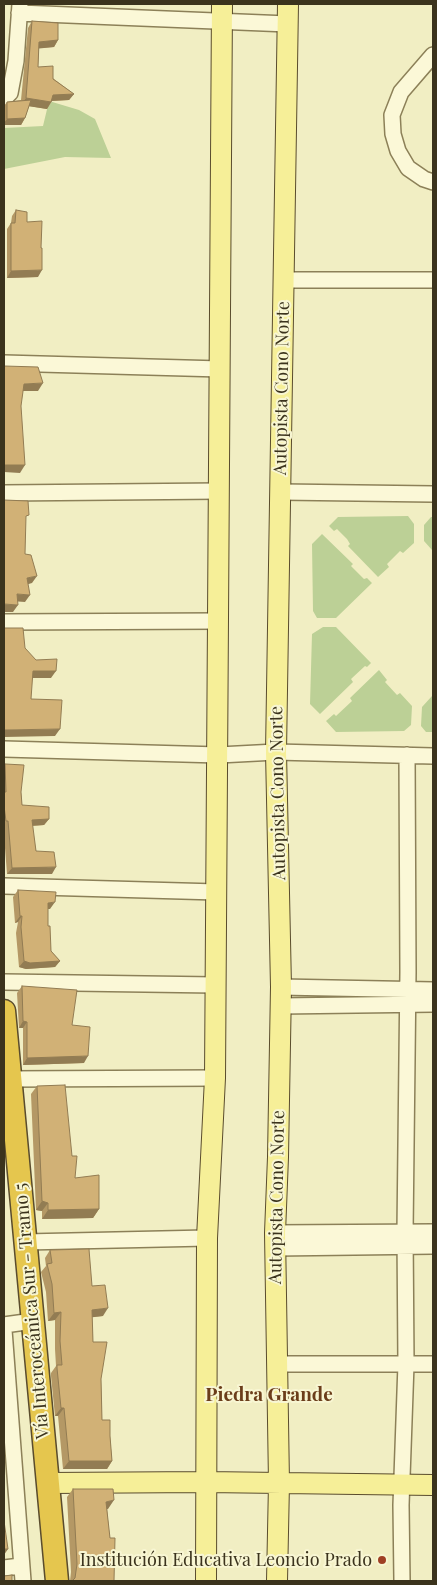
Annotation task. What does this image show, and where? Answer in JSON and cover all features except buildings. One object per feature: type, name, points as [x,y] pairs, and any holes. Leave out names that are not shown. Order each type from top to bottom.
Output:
[{"type":"highway","name":"Vía Interoceánica Sur - Tramo 5","points":[[4,1022],[57,1581]]},
{"type":"main road","name":"Autopista Cono Norte","points":[[277,1581],[279,1483],[275,1241],[281,996],[276,752],[288,4]]},
{"type":"main road","points":[[206,1581],[208,1238],[215,1078],[219,755],[222,12]]},
{"type":"main road","points":[[48,1483],[206,1482],[433,1485]]},
{"type":"street","points":[[4,98],[10,93],[16,62],[20,9],[222,12],[288,24]]},
{"type":"street","points":[[433,56],[401,92],[392,116],[393,134],[398,151],[408,168],[424,179],[433,182]]},
{"type":"street","points":[[283,280],[433,280]]},
{"type":"street","points":[[4,362],[221,369]]},
{"type":"street","points":[[4,493],[220,491]]},
{"type":"street","points":[[281,492],[433,494]]},
{"type":"street","points":[[4,622],[219,621]]},
{"type":"street","points":[[4,749],[219,755],[276,752],[433,756]]},
{"type":"street","points":[[402,1581],[402,1484],[406,1364],[407,755]]},
{"type":"street","points":[[4,886],[217,892]]},
{"type":"street","points":[[4,982],[215,985]]},
{"type":"street","points":[[281,996],[407,996],[433,990]]},
{"type":"street","points":[[407,996],[433,1004]]},
{"type":"street","points":[[10,1079],[215,1078]]},
{"type":"street","points":[[275,1241],[405,1239],[433,1232]]},
{"type":"street","points":[[25,1242],[208,1238]]},
{"type":"street","points":[[405,1239],[433,1246]]},
{"type":"street","points":[[4,1325],[33,1321]]},
{"type":"street","points":[[4,1330],[8,1420],[22,1574],[4,1568]]},
{"type":"street","points":[[277,1364],[433,1364]]},
{"type":"green space","points":[[49,101],[79,110],[95,119],[111,158],[65,157],[4,169],[4,128],[43,126]]},
{"type":"green space","points":[[408,516],[414,524],[414,543],[403,553],[400,551],[387,564],[389,567],[378,577],[348,546],[350,544],[347,539],[337,529],[334,531],[329,526],[338,517]]},
{"type":"green space","points":[[433,517],[432,550],[424,541],[424,525]]},
{"type":"green space","points":[[322,534],[353,564],[351,566],[364,579],[367,578],[372,583],[336,618],[317,618],[313,611],[312,544]]},
{"type":"green space","points":[[323,627],[336,627],[371,663],[351,679],[353,682],[320,714],[310,704],[312,634]]},
{"type":"green space","points":[[379,670],[387,680],[385,682],[397,695],[400,693],[412,706],[411,725],[404,731],[336,732],[326,721],[334,714],[336,716],[352,701],[350,698]]},
{"type":"green space","points":[[432,696],[433,732],[426,732],[421,726],[422,707]]},
{"type":"place","name":"Institución Educativa Leoncio Prado","points":[[382,1560]]},
{"type":"district","name":"Piedra Grande","points":[[269,1395]]}]
